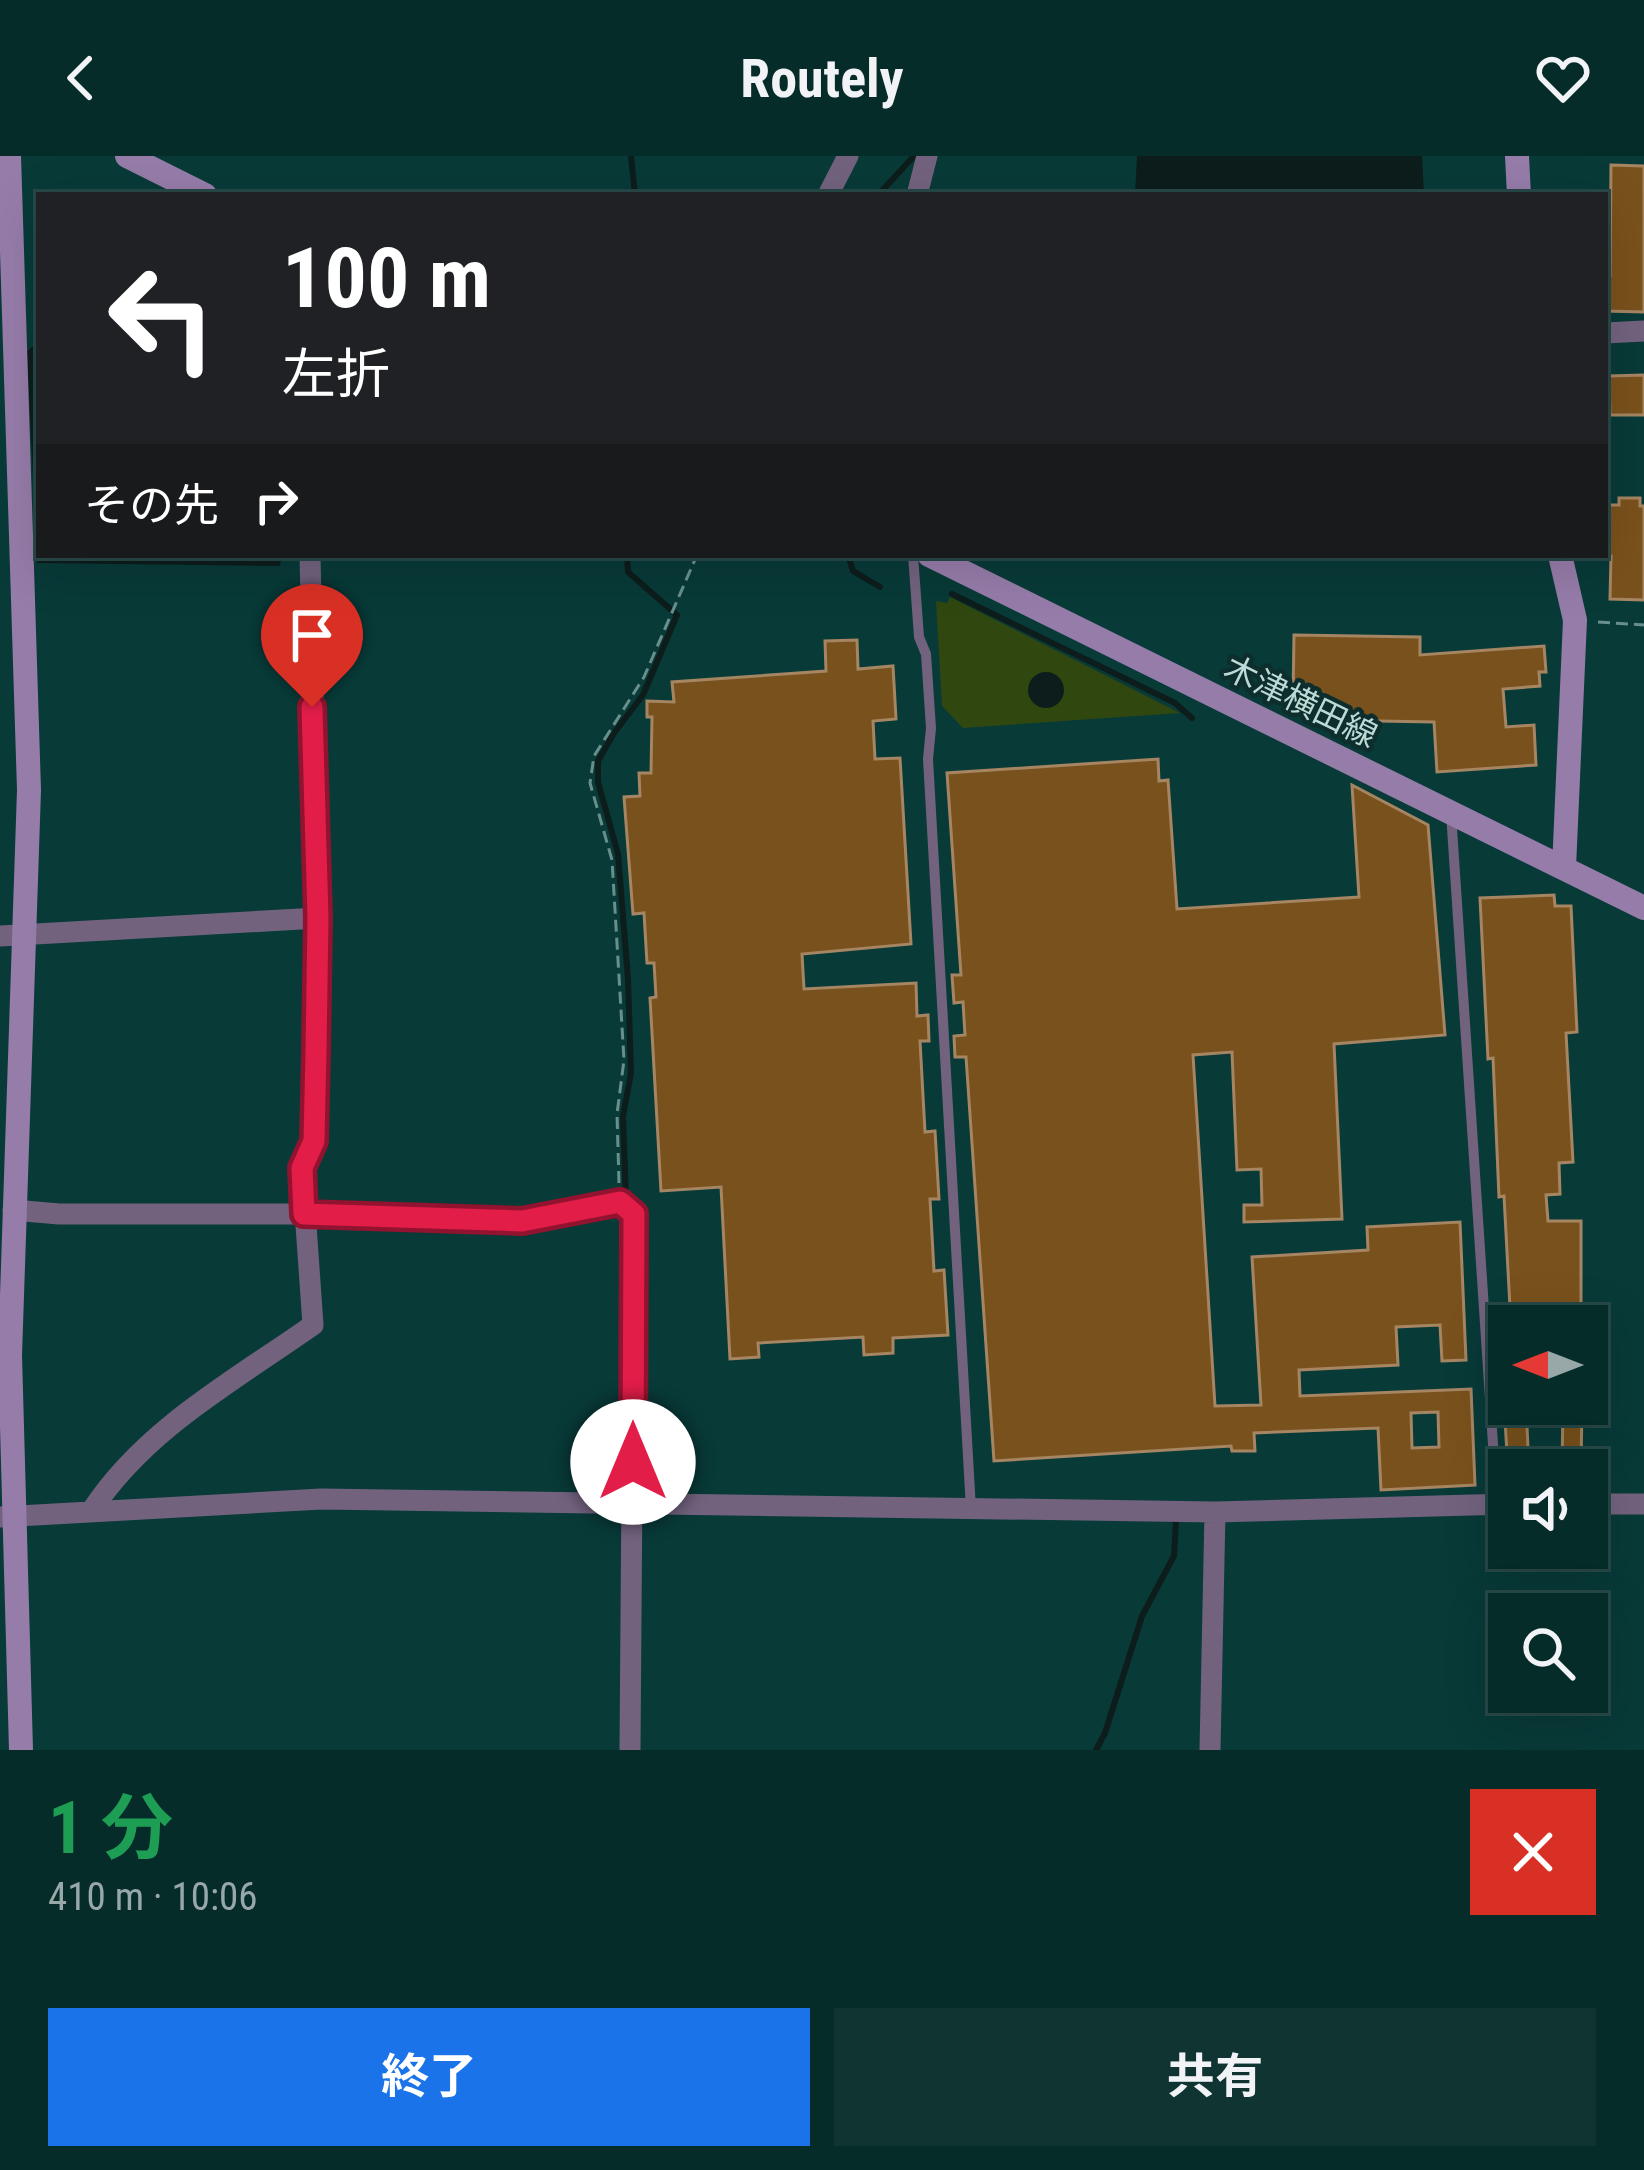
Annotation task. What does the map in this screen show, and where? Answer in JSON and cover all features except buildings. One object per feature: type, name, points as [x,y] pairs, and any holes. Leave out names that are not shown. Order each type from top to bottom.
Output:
[{"type":"main road","points":[[9,156],[29,790],[11,935],[14,1210],[8,1515],[21,1750]]},
{"type":"main road","points":[[127,156],[199,192]]},
{"type":"main road","points":[[1517,156],[1519,192]]},
{"type":"main road","name":"木津横田線","points":[[935,558],[1644,908]]},
{"type":"main road","points":[[1561,558],[1573,611],[1575,687],[1564,868]]},
{"type":"street","points":[[830,192],[848,156]]},
{"type":"street","points":[[918,192],[927,156]]},
{"type":"street","points":[[1608,332],[1644,331]]},
{"type":"street","points":[[92,1510],[113,1477],[145,1444],[313,1325],[302,1168],[314,1141],[318,918],[310,558]]},
{"type":"street","points":[[11,935],[318,918]]},
{"type":"street","points":[[14,1210],[522,1221],[627,1208],[633,1504],[630,1750]]},
{"type":"street","points":[[8,1515],[321,1499],[1216,1513],[1488,1504]]},
{"type":"street","points":[[1608,1504],[1644,1504]]},
{"type":"street","points":[[1210,1750],[1216,1513]]},
{"type":"lane","points":[[913,558],[931,728],[928,759],[971,1510]]},
{"type":"lane","points":[[1451,811],[1499,1449]]},
{"type":"path","points":[[627,1208],[617,1114],[624,1060],[612,860],[590,783],[594,756],[644,677],[696,558]]},
{"type":"path","points":[[1573,611],[1603,623],[1644,625]]},
{"type":"green space","points":[[950,597],[1180,713],[963,728],[942,706],[936,601],[947,603]]},
{"type":"shaded area","points":[[1137,156],[1422,156],[1424,192],[1135,192]]},
{"type":"shaded area","points":[[36,344],[36,542],[27,351]]},
{"type":"shaded area","points":[[37,558],[281,558],[280,566],[37,563]]},
{"type":"shaded area","points":[[1046,672],[1058,678],[1064,690],[1058,702],[1046,708],[1034,702],[1028,690],[1034,678]]},
{"type":"waterway","points":[[631,156],[635,192]]},
{"type":"waterway","points":[[881,192],[914,156]]},
{"type":"waterway","points":[[626,1201],[623,1116],[631,1073],[628,979],[618,854],[598,782],[598,761],[643,695],[677,615],[628,572],[627,558]]},
{"type":"waterway","points":[[849,558],[853,571],[880,587]]},
{"type":"waterway","points":[[952,594],[1175,703],[1192,718]]},
{"type":"waterway","points":[[1096,1750],[1142,1616],[1174,1556],[1176,1520]]},
{"type":"route","points":[[312,707],[316,1052],[314,1141],[302,1168],[304,1214],[522,1221],[620,1202],[634,1214],[633,1462]]}]
